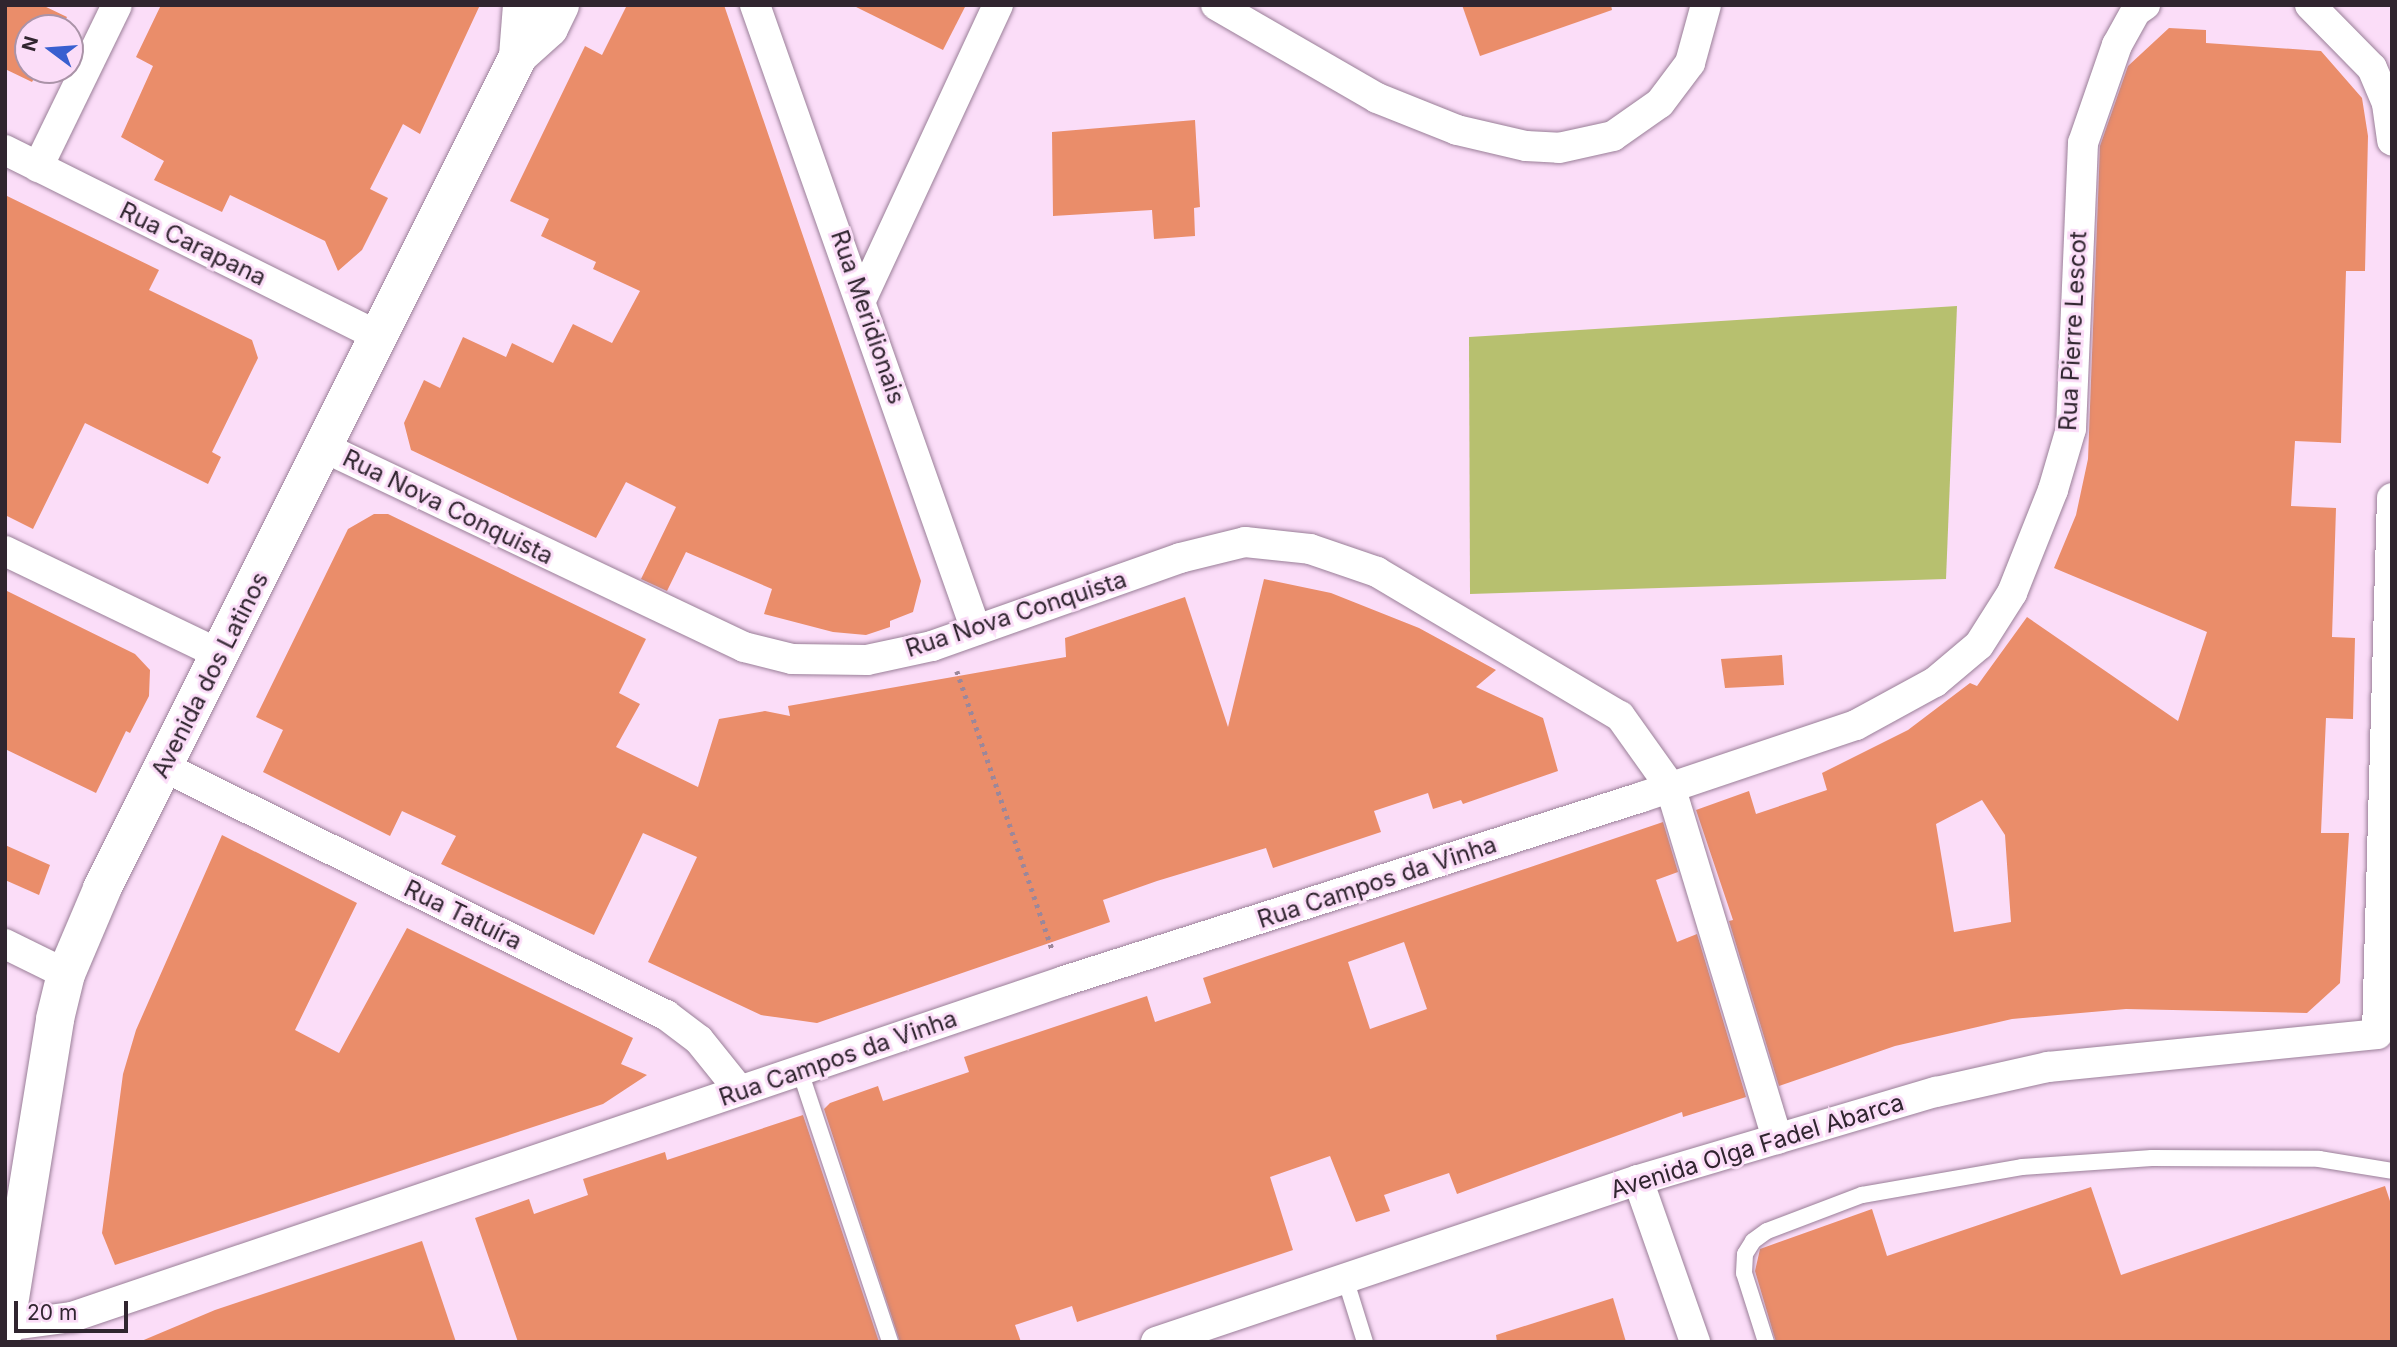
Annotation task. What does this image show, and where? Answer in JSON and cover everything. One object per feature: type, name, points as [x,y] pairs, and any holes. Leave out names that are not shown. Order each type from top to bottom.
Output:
[{"type":"main road","name":"Avenida dos Latinos","points":[[5,1327],[20,1213],[66,974],[102,889],[325,448],[518,56],[522,5]]},
{"type":"main road","name":"Avenida dos Latinos","points":[[518,56],[549,28],[560,5]]},
{"type":"street","points":[[38,167],[117,5]]},
{"type":"street","name":"Rua Meridionais","points":[[755,5],[862,298],[976,631]]},
{"type":"street","points":[[862,298],[998,5]]},
{"type":"street","points":[[1216,5],[1377,98],[1457,130],[1526,146],[1559,148],[1613,136],[1660,103],[1690,63],[1706,5]]},
{"type":"street","name":"Rua Pierre Lescot","points":[[1670,786],[1856,725],[1934,682],[1979,645],[2011,593],[2053,490],[2071,429],[2083,143],[2117,45],[2136,10],[2145,5]]},
{"type":"street","points":[[2310,5],[2372,68],[2387,104],[2392,141]]},
{"type":"street","name":"Rua Carapana","points":[[5,150],[380,337]]},
{"type":"street","name":"Rua Nova Conquista","points":[[325,448],[744,647],[792,659],[867,660],[947,640],[1180,558],[1245,542],[1310,549],[1377,572],[1620,716],[1670,786],[1777,1139]]},
{"type":"street","points":[[2385,1038],[2392,498]]},
{"type":"street","points":[[5,551],[220,655]]},
{"type":"street","name":"Rua Tatuíra","points":[[164,767],[666,1015],[699,1040],[740,1091]]},
{"type":"street","name":"Rua Campos da Vinha","points":[[5,1327],[72,1317],[1064,981],[1670,786]]},
{"type":"street","points":[[5,944],[66,974]]},
{"type":"street","name":"Avenida Olga Fadel Abarca","points":[[1156,1342],[1638,1180],[1936,1092],[2048,1067],[2385,1038]]},
{"type":"street","points":[[1638,1180],[1695,1342]]},
{"type":"lane","points":[[800,1071],[890,1342]]},
{"type":"lane","points":[[1766,1342],[1744,1273],[1749,1248],[1768,1231],[1862,1195],[2022,1167],[2151,1158],[2319,1159],[2392,1171]]},
{"type":"lane","points":[[1345,1278],[1365,1342]]},
{"type":"path","points":[[947,640],[1064,981]]},
{"type":"green space","points":[[1957,306],[1946,579],[1470,594],[1469,337]]},
{"type":"building","points":[[5,5],[42,5],[61,14],[14,14],[14,73],[5,69]]},
{"type":"building","points":[[161,5],[480,5],[420,134],[403,124],[370,189],[388,198],[362,250],[338,271],[325,241],[230,195],[222,212],[154,180],[164,161],[121,137],[153,66],[136,57]]},
{"type":"building","points":[[627,5],[724,5],[921,581],[913,612],[890,621],[890,627],[866,635],[833,632],[764,614],[772,589],[686,552],[667,591],[641,579],[676,507],[626,482],[596,538],[411,450],[404,423],[424,380],[440,388],[463,337],[506,357],[512,343],[553,363],[573,324],[612,343],[640,291],[593,269],[596,262],[541,236],[549,219],[510,201],[585,46],[602,55]]},
{"type":"building","points":[[852,5],[966,5],[943,50]]},
{"type":"building","points":[[1462,5],[1611,5],[1612,10],[1480,56]]},
{"type":"building","points":[[2169,28],[2206,30],[2206,43],[2321,51],[2362,98],[2368,136],[2365,271],[2346,271],[2341,443],[2295,441],[2291,506],[2336,508],[2332,637],[2355,638],[2353,719],[2326,718],[2323,785],[2321,833],[2349,833],[2340,983],[2307,1013],[2126,1009],[2012,1019],[1895,1046],[1779,1086],[1729,921],[1733,920],[1696,810],[1749,791],[1756,814],[1827,790],[1822,773],[1908,730],[1970,683],[1977,686],[2027,617],[2178,721],[2207,632],[2054,568],[2076,515],[2088,459],[2100,146],[2128,66]],"holes":[[[1982,800],[2005,835],[2011,922],[1954,932],[1936,824]]]},
{"type":"building","points":[[1195,120],[1200,207],[1194,208],[1195,236],[1154,239],[1152,210],[1053,216],[1052,132]]},
{"type":"building","points":[[5,195],[159,270],[149,290],[252,340],[258,358],[212,452],[221,457],[208,484],[85,423],[33,529],[5,515]]},
{"type":"building","points":[[374,514],[388,514],[646,639],[619,693],[640,704],[616,747],[698,787],[719,719],[765,711],[790,716],[788,706],[1066,657],[1065,638],[1185,597],[1228,727],[1264,579],[1331,593],[1419,628],[1496,670],[1476,687],[1543,718],[1558,771],[1463,804],[1461,800],[1433,809],[1428,793],[1374,811],[1381,832],[1273,868],[1266,848],[1157,881],[1103,900],[1110,922],[817,1023],[761,1015],[648,962],[697,857],[643,833],[594,935],[441,864],[456,836],[402,811],[390,836],[263,772],[283,730],[256,717],[348,529]]},
{"type":"building","points":[[5,590],[135,654],[150,670],[149,696],[130,733],[126,731],[96,793],[5,749]]},
{"type":"building","points":[[1782,655],[1784,685],[1725,688],[1721,659]]},
{"type":"building","points":[[1663,822],[1678,872],[1656,880],[1677,942],[1697,934],[1746,1097],[1683,1117],[1682,1112],[1457,1194],[1449,1173],[1384,1195],[1390,1211],[1356,1222],[1330,1156],[1270,1177],[1293,1250],[1077,1322],[1072,1306],[1015,1325],[1021,1342],[900,1342],[824,1109],[830,1103],[878,1086],[883,1101],[969,1072],[964,1057],[1147,996],[1155,1022],[1211,1003],[1203,978]],"holes":[[[1404,942],[1427,1009],[1370,1029],[1348,962]]]},
{"type":"building","points":[[222,835],[357,903],[295,1030],[339,1053],[407,928],[633,1038],[621,1064],[647,1075],[603,1104],[115,1265],[102,1233],[123,1074],[136,1030]]},
{"type":"building","points":[[5,845],[50,865],[39,895],[5,880]]},
{"type":"building","points":[[803,1115],[879,1342],[518,1342],[475,1218],[529,1199],[534,1214],[588,1195],[583,1179],[665,1152],[667,1160]]},
{"type":"building","points":[[2385,1186],[2392,1207],[2392,1342],[1776,1342],[1755,1271],[1760,1249],[1872,1209],[1887,1256],[2091,1187],[2121,1275]]},
{"type":"building","points":[[422,1241],[456,1342],[139,1342],[215,1310]]},
{"type":"building","points":[[1613,1298],[1626,1342],[1497,1342],[1496,1335]]}]
